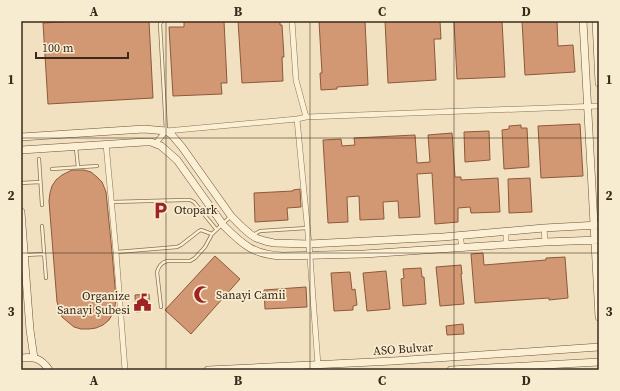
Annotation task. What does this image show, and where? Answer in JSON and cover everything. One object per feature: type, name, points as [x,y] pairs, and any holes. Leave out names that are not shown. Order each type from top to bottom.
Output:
[{"type":"street","points":[[292,21],[296,80],[306,117]]},
{"type":"street","points":[[583,21],[597,225],[599,317]]},
{"type":"street","points":[[596,21],[599,83]]},
{"type":"street","points":[[21,137],[144,129],[166,131],[306,117],[599,106]]},
{"type":"street","points":[[297,119],[308,228],[315,367]]},
{"type":"street","points":[[155,144],[166,131]]},
{"type":"street","points":[[166,131],[171,134],[182,147],[231,216],[252,236],[274,243],[309,244],[597,225]]},
{"type":"street","points":[[21,150],[144,142],[161,146],[177,160],[222,223],[241,243],[252,250],[277,256],[364,254],[597,240]]},
{"type":"street","points":[[106,144],[125,370]]},
{"type":"street","points":[[21,212],[30,330],[34,358]]},
{"type":"street","points":[[544,228],[545,242]]},
{"type":"street","points":[[506,231],[506,245]]},
{"type":"street","points":[[460,235],[462,248]]},
{"type":"street","name":"ASO Bulvar","points":[[208,370],[326,367],[599,347]]},
{"type":"street","points":[[21,358],[34,358],[44,363],[49,370]]},
{"type":"street","points":[[451,370],[599,362]]},
{"type":"lane","points":[[162,21],[160,24],[166,131]]},
{"type":"lane","points":[[76,146],[78,167]]},
{"type":"lane","points":[[39,159],[42,205]]},
{"type":"lane","points":[[52,169],[97,166]]},
{"type":"lane","points":[[21,183],[41,182]]},
{"type":"lane","points":[[111,202],[190,200],[194,202],[216,229]]},
{"type":"lane","points":[[160,307],[157,272],[158,267],[163,262],[167,261],[192,260],[205,247],[216,229],[231,216]]},
{"type":"lane","points":[[42,226],[46,278]]},
{"type":"lane","points":[[252,236],[260,231],[308,228]]},
{"type":"lane","points":[[116,252],[177,247],[199,230],[212,234]]},
{"type":"lane","points":[[24,255],[44,254]]},
{"type":"building","points":[[77,21],[149,21],[153,98],[48,104],[43,23]]},
{"type":"building","points":[[184,21],[224,21],[227,83],[221,83],[222,94],[173,96],[169,27],[184,27]]},
{"type":"building","points":[[238,21],[280,21],[280,25],[282,25],[284,57],[282,57],[283,81],[242,83]]},
{"type":"building","points":[[319,21],[365,21],[368,85],[337,87],[337,89],[321,90],[320,73],[322,73]]},
{"type":"building","points":[[385,21],[440,21],[441,39],[434,39],[436,80],[388,83]]},
{"type":"building","points":[[454,21],[502,21],[505,77],[457,79]]},
{"type":"building","points":[[522,21],[557,21],[558,46],[573,45],[575,72],[525,75]]},
{"type":"building","points":[[580,124],[583,176],[541,178],[538,126]]},
{"type":"building","points":[[521,125],[521,128],[527,128],[529,167],[504,169],[502,130],[509,129],[509,126]]},
{"type":"building","points":[[489,131],[490,160],[465,162],[464,132]]},
{"type":"building","points":[[452,133],[455,177],[461,177],[461,180],[498,178],[500,212],[471,213],[470,207],[458,208],[458,222],[435,224],[432,173],[417,174],[420,217],[399,218],[398,201],[383,202],[384,219],[360,220],[359,196],[347,197],[348,222],[328,223],[323,140],[341,139],[342,146],[355,145],[354,138],[415,135],[417,163],[430,162],[428,135]]},
{"type":"building","points":[[72,170],[84,170],[91,172],[102,182],[106,192],[116,299],[113,313],[109,320],[103,325],[89,329],[74,327],[62,317],[57,302],[49,201],[52,186],[56,180]]},
{"type":"building","points":[[530,178],[532,212],[509,213],[508,179]]},
{"type":"building","points":[[300,189],[301,207],[287,208],[288,220],[255,222],[254,193],[293,191]]},
{"type":"building","points":[[483,253],[484,265],[565,257],[568,298],[475,303],[471,254]]},
{"type":"building","name":"Sanayi Camii","points":[[215,256],[240,279],[191,334],[165,310]]},
{"type":"building","points":[[461,265],[464,304],[440,306],[436,267]]},
{"type":"building","points":[[421,268],[422,277],[424,277],[426,304],[403,306],[401,279],[404,278],[403,269]]},
{"type":"building","points":[[386,271],[390,309],[367,311],[363,273]]},
{"type":"building","points":[[350,272],[352,290],[355,289],[357,305],[353,306],[353,310],[334,311],[331,273]]},
{"type":"building","points":[[306,287],[307,307],[265,309],[264,290]]},
{"type":"building","name":"Organize Sanayi Şubesi","points":[[149,294],[150,311],[136,312],[135,295]]},
{"type":"building","points":[[463,324],[464,334],[447,335],[446,326]]},
{"type":"place","name":"Otopark","points":[[161,210]]},
{"type":"place","name":"Sanayi Camii","points":[[203,295]]},
{"type":"place","name":"Organize Sanayi Şubesi","points":[[143,303]]}]
